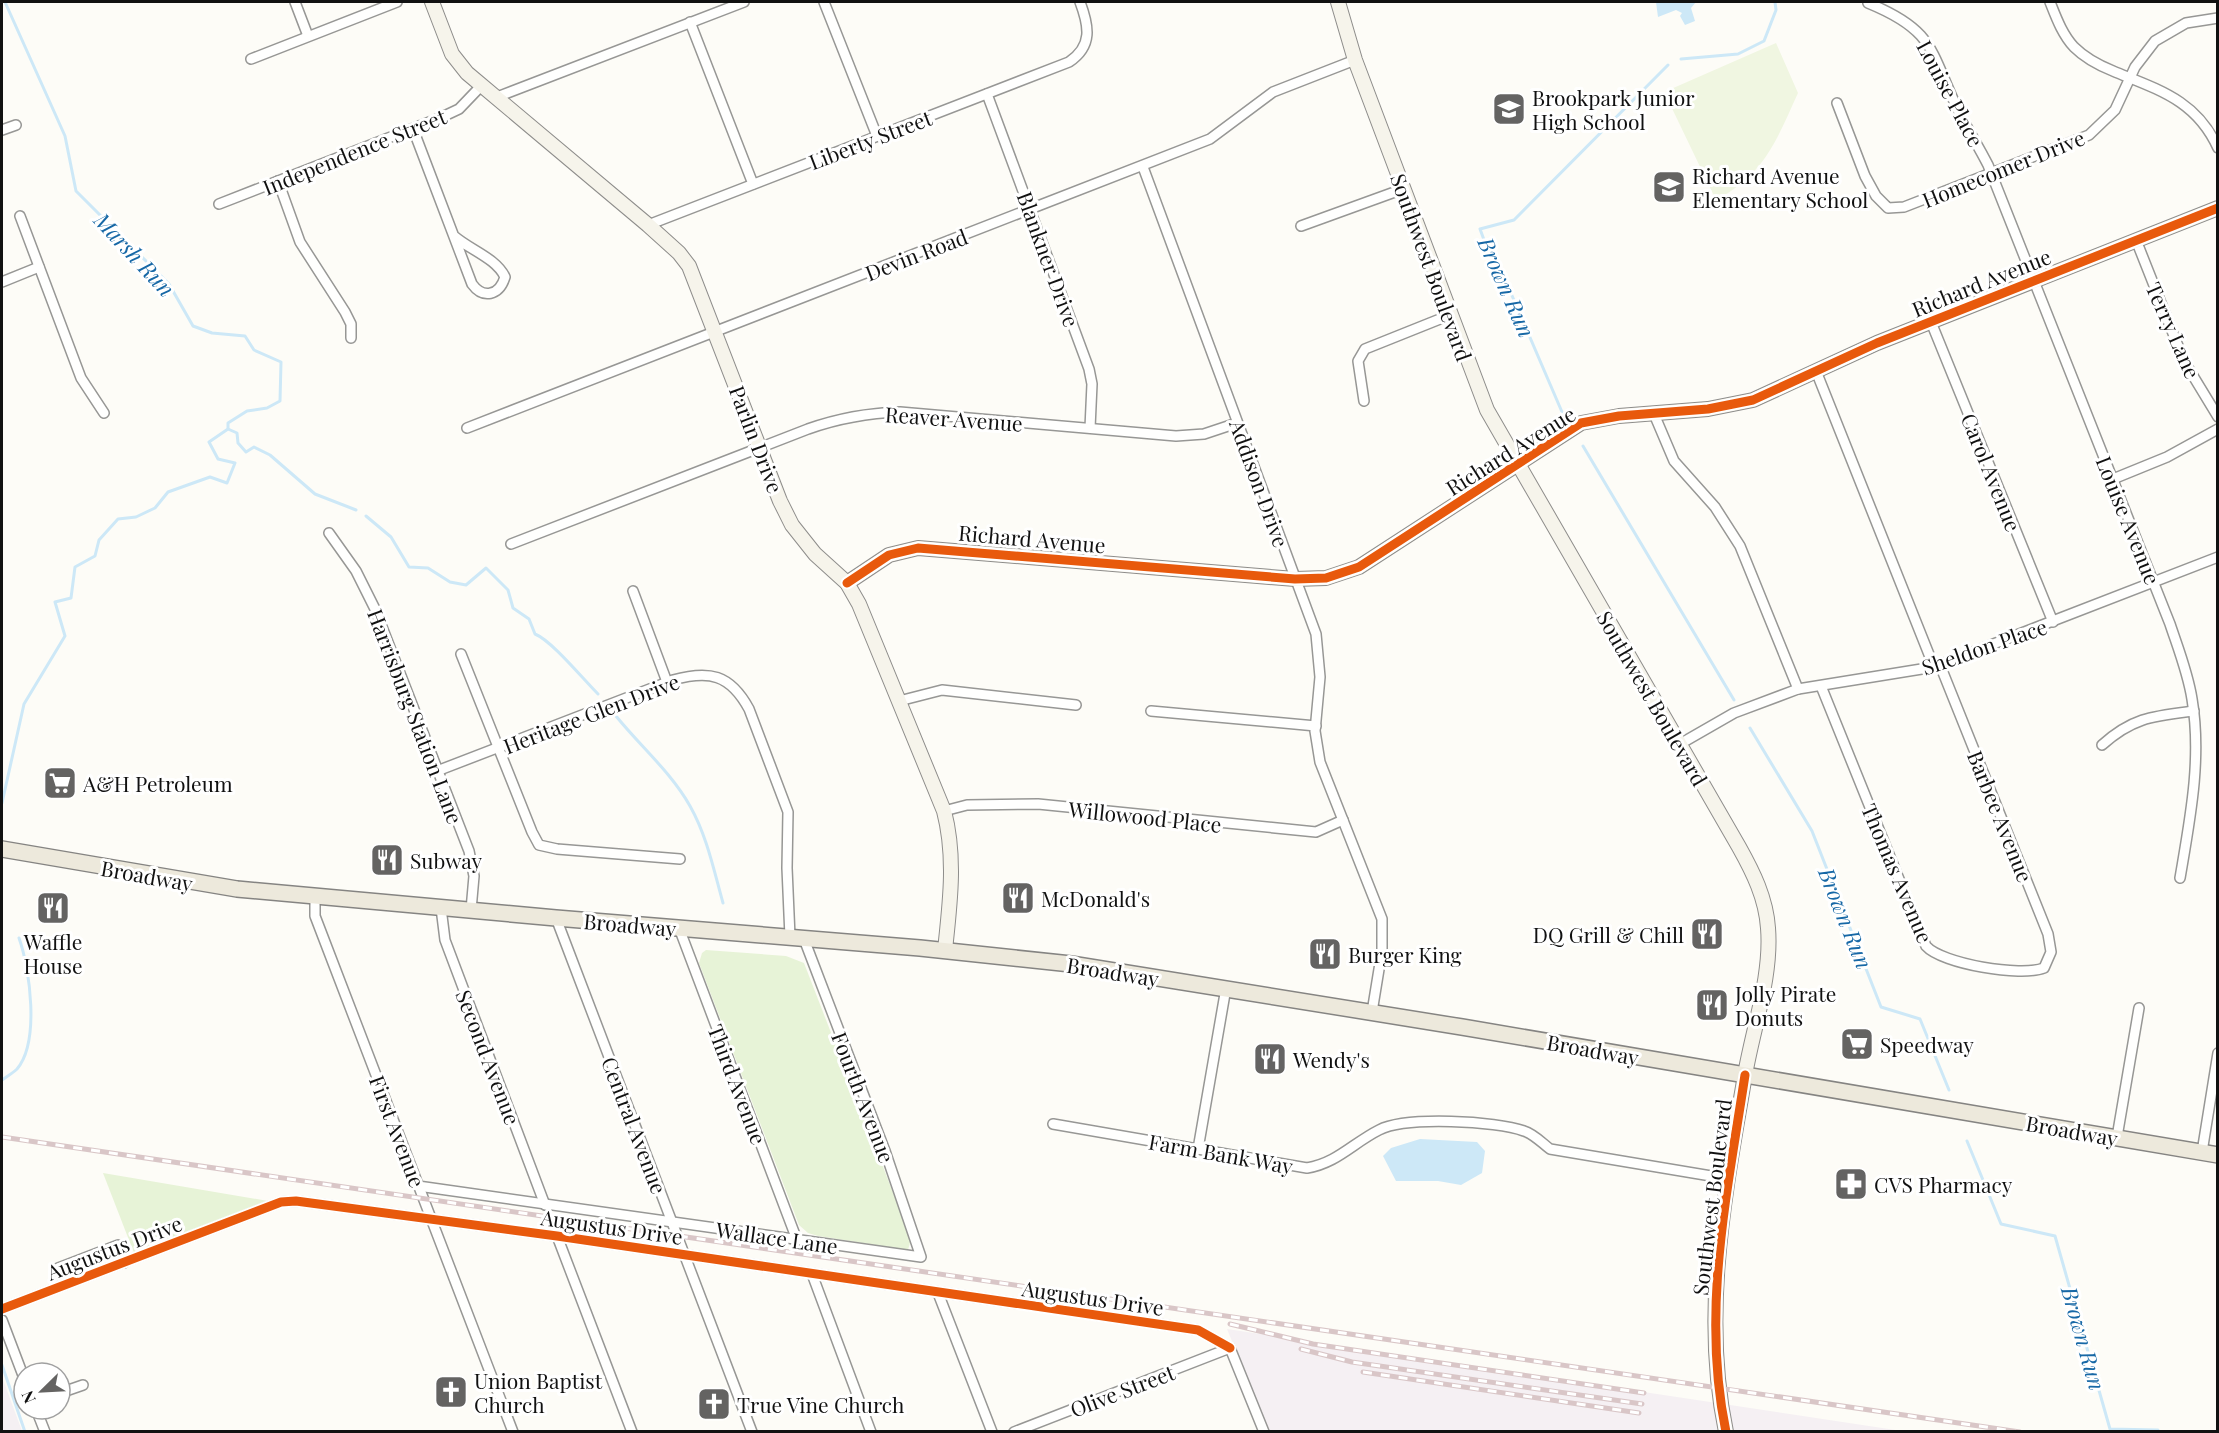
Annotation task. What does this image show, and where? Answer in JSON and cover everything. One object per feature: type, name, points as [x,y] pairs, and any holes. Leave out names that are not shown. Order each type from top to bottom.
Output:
[{"type":"main road","name":"Broadway","points":[[2,849],[197,884],[441,908],[945,950],[1071,964],[1372,1012],[2217,1155]]},
{"type":"street","points":[[294,2],[308,36]]},
{"type":"street","points":[[251,59],[397,2]]},
{"type":"street","name":"Parlin Drive","points":[[432,2],[452,54],[467,73],[648,225],[679,253],[688,266],[716,332],[780,501],[792,525],[815,554],[847,583],[871,629],[944,811],[950,842],[951,870],[945,950]]},
{"type":"street","points":[[497,97],[744,2]]},
{"type":"street","points":[[824,2],[877,136]]},
{"type":"street","name":"Liberty Street","points":[[648,225],[1069,62],[1080,55],[1087,44],[1086,18],[1080,2]]},
{"type":"street","name":"Southwest Boulevard","points":[[1338,2],[1355,60],[1480,394],[1517,464],[1754,874],[1767,920],[1767,963],[1745,1075],[1716,1265],[1714,1309],[1717,1373],[1726,1431]]},
{"type":"street","points":[[2050,2],[2062,30],[2074,48],[2101,66],[2166,93],[2192,109],[2206,126],[2217,148]]},
{"type":"street","name":"Louise Place","points":[[1869,3],[1904,21],[1929,43],[1958,109],[1992,175]]},
{"type":"street","name":"Homecomer Drive","points":[[1837,103],[1865,176],[1876,196],[1888,208],[1904,207],[1992,175],[2089,135],[2115,110],[2146,49],[2164,33],[2197,19],[2217,18]]},
{"type":"street","points":[[690,22],[753,183]]},
{"type":"street","name":"Devin Road","points":[[466,428],[1143,167],[1219,135],[1259,101],[1274,92],[1355,60]]},
{"type":"street","name":"Independence Street","points":[[219,204],[459,109],[482,85]]},
{"type":"street","name":"Blankner Drive","points":[[987,94],[1089,369],[1092,384],[1090,428]]},
{"type":"street","points":[[2,130],[16,125]]},
{"type":"street","points":[[413,129],[454,236],[477,290],[490,295],[497,291],[505,277],[501,268],[467,248],[454,236]]},
{"type":"street","name":"Addison Drive","points":[[1143,167],[1316,634],[1319,657],[1316,726],[1320,762],[1382,920],[1383,951],[1372,1012]]},
{"type":"street","name":"Louise Avenue","points":[[1992,175],[2182,658],[2194,711],[2196,773],[2180,878]]},
{"type":"street","points":[[278,182],[300,242],[351,324],[351,338]]},
{"type":"street","points":[[1301,226],[1403,189]]},
{"type":"street","name":"Richard Avenue","points":[[847,583],[889,555],[918,548],[1295,579],[1326,578],[1350,572],[1581,423],[1594,419],[1738,404],[1769,394],[1815,371],[1931,322],[2217,208]]},
{"type":"street","points":[[20,216],[81,378],[104,412]]},
{"type":"street","name":"Terry Lane","points":[[2136,240],[2184,361],[2217,417]]},
{"type":"street","points":[[2,282],[39,267]]},
{"type":"street","points":[[1364,401],[1359,361],[1365,349],[1450,315]]},
{"type":"street","name":"Carol Avenue","points":[[1931,322],[2053,622]]},
{"type":"street","name":"Barbee Avenue","points":[[1815,371],[2048,934],[2050,952],[2044,968]]},
{"type":"street","name":"Reaver Avenue","points":[[511,544],[761,447],[838,419],[868,413],[900,412],[1191,436],[1237,423]]},
{"type":"street","points":[[1654,414],[1674,461],[1715,507],[1740,546],[1798,689]]},
{"type":"street","points":[[2113,479],[2167,457],[2217,429]]},
{"type":"street","name":"Harrisburg Station Lane","points":[[329,533],[356,571],[368,593],[437,771],[472,864],[471,910]]},
{"type":"street","name":"Sheldon Place","points":[[1680,744],[1734,713],[1798,689],[1937,666],[2217,557]]},
{"type":"street","points":[[633,591],[667,682]]},
{"type":"street","points":[[461,654],[539,845],[557,849],[680,859]]},
{"type":"street","name":"Heritage Glen Drive","points":[[437,771],[667,682],[697,674],[710,674],[721,678],[741,694],[749,709],[788,812],[787,868],[797,938]]},
{"type":"street","name":"Thomas Avenue","points":[[1821,686],[1926,946],[1938,956],[1955,961],[2032,972],[2044,968]]},
{"type":"street","points":[[899,701],[942,690],[1076,705]]},
{"type":"street","points":[[1151,711],[1316,726]]},
{"type":"street","points":[[2102,745],[2129,724],[2151,717],[2194,711]]},
{"type":"street","name":"Willowood Place","points":[[944,811],[967,805],[1038,804],[1316,832],[1343,820]]},
{"type":"street","name":"First Avenue","points":[[315,896],[315,916],[513,1431]]},
{"type":"street","name":"Second Avenue","points":[[441,908],[445,940],[545,1205]]},
{"type":"street","name":"Central Avenue","points":[[556,918],[752,1431]]},
{"type":"street","name":"Third Avenue","points":[[679,928],[797,1240]]},
{"type":"street","name":"Fourth Avenue","points":[[797,938],[885,1151],[921,1257]]},
{"type":"street","points":[[1198,1149],[1226,988]]},
{"type":"street","points":[[2117,1137],[2139,1008]]},
{"type":"street","points":[[2202,1152],[2217,1053]]},
{"type":"street","name":"Farm Bank Way","points":[[1053,1124],[1306,1168],[1328,1163],[1378,1130],[1390,1126],[1469,1122],[1527,1132],[1550,1149],[1557,1151],[1729,1179]]},
{"type":"street","name":"Wallace Lane","points":[[418,1186],[921,1257]]},
{"type":"street","name":"Augustus Drive","points":[[2,1309],[281,1203],[296,1201],[684,1254],[1198,1330],[1230,1348]]},
{"type":"street","points":[[557,1236],[632,1431]]},
{"type":"street","points":[[64,1285],[58,1268],[118,1245],[124,1263]]},
{"type":"street","points":[[812,1274],[871,1431]]},
{"type":"street","points":[[938,1293],[992,1431]]},
{"type":"street","points":[[2,1320],[18,1361]]},
{"type":"street","points":[[1230,1348],[1264,1431]]},
{"type":"street","name":"Olive Street","points":[[1014,1431],[1230,1348]]},
{"type":"street","points":[[72,1389],[83,1385]]},
{"type":"shaded area","points":[[1227,1329],[1902,1431],[1269,1431]]},
{"type":"shaded area","points":[[2,1377],[12,1404],[12,1421],[18,1421],[22,1431],[2,1431]]},
{"type":"green space","points":[[1776,43],[1798,93],[1775,141],[1758,167],[1733,190],[1716,200],[1667,98],[1671,89]]},
{"type":"green space","points":[[706,950],[786,956],[804,963],[911,1239],[908,1250],[818,1236],[808,1233],[799,1225],[699,963],[702,953]]},
{"type":"green space","points":[[103,1173],[268,1201],[134,1253]]},
{"type":"water","points":[[1656,2],[1696,2],[1691,8],[1695,21],[1685,25],[1680,16],[1682,13],[1676,10],[1658,17]]},
{"type":"water","points":[[1420,1139],[1477,1142],[1485,1151],[1482,1173],[1461,1185],[1438,1181],[1396,1181],[1383,1156],[1391,1148]]},
{"type":"waterway","name":"Marsh Run","points":[[2,803],[24,704],[65,636],[55,602],[71,598],[75,567],[95,556],[99,540],[118,519],[136,517],[155,508],[168,492],[210,477],[227,483],[235,463],[218,459],[209,442],[228,429],[228,423],[247,411],[267,408],[280,401],[281,362],[254,350],[245,336],[212,333],[193,326],[169,284],[76,191],[65,136],[5,2]]},
{"type":"waterway","name":"Brown Run","points":[[1681,59],[1738,54],[1764,41],[1776,10],[1775,2]]},
{"type":"waterway","name":"Brown Run","points":[[1562,412],[1498,263],[1487,248],[1480,229],[1514,220],[1668,65]]},
{"type":"waterway","points":[[228,429],[237,433],[238,443],[246,452],[254,447],[270,455],[315,494],[356,510]]},
{"type":"waterway","name":"Brown Run","points":[[1583,446],[1734,700]]},
{"type":"waterway","points":[[366,516],[391,537],[409,567],[428,568],[450,582],[466,585],[486,568],[508,590],[513,608],[529,619],[535,634],[558,652],[598,694]]},
{"type":"waterway","points":[[616,716],[665,770],[690,806],[706,841],[723,903]]},
{"type":"waterway","name":"Brown Run","points":[[1750,728],[1812,831],[1881,1007],[1920,1019],[1949,1090]]},
{"type":"waterway","name":"Marsh Run","points":[[2,1080],[17,1069],[29,1042],[31,1005],[27,968],[19,938]]},
{"type":"waterway","name":"Brown Run","points":[[1967,1141],[2001,1224],[2055,1236],[2110,1429],[2158,1430]]},
{"type":"waterway","name":"Marsh Run","points":[[2,1365],[25,1432]]},
{"type":"railway","points":[[2,1137],[2020,1432]]},
{"type":"railway","points":[[1230,1324],[1313,1344],[1644,1393]]},
{"type":"railway","points":[[1301,1349],[1352,1362],[1642,1404]]},
{"type":"railway","points":[[1363,1372],[1639,1413]]},
{"type":"cycle path","points":[[847,583],[889,555],[918,548],[1295,579],[1326,578],[1359,567],[1581,423],[1619,416],[1708,409],[1753,400],[1877,343],[2218,208]]},
{"type":"cycle path","points":[[1726,1432],[1719,1387],[1716,1298],[1724,1209],[1745,1075]]},
{"type":"cycle path","points":[[2,1309],[281,1202],[296,1201],[557,1236],[1198,1330],[1230,1348]]},
{"type":"place","name":"Brookpark Junior High School","points":[[1509,109]]},
{"type":"place","name":"Richard Avenue Elementary School","points":[[1669,187]]},
{"type":"place","name":"A&H Petroleum","points":[[60,783]]},
{"type":"place","name":"Subway","points":[[387,860]]},
{"type":"place","name":"McDonald's","points":[[1018,898]]},
{"type":"place","name":"Waffle House","points":[[53,908]]},
{"type":"place","name":"DQ Grill & Chill","points":[[1707,934]]},
{"type":"place","name":"Burger King","points":[[1325,954]]},
{"type":"place","name":"Jolly Pirate Donuts","points":[[1712,1005]]},
{"type":"place","name":"Speedway","points":[[1857,1044]]},
{"type":"place","name":"Wendy's","points":[[1270,1059]]},
{"type":"place","name":"CVS Pharmacy","points":[[1851,1184]]},
{"type":"place","name":"Union Baptist Church","points":[[451,1392]]},
{"type":"place","name":"True Vine Church","points":[[714,1404]]}]
